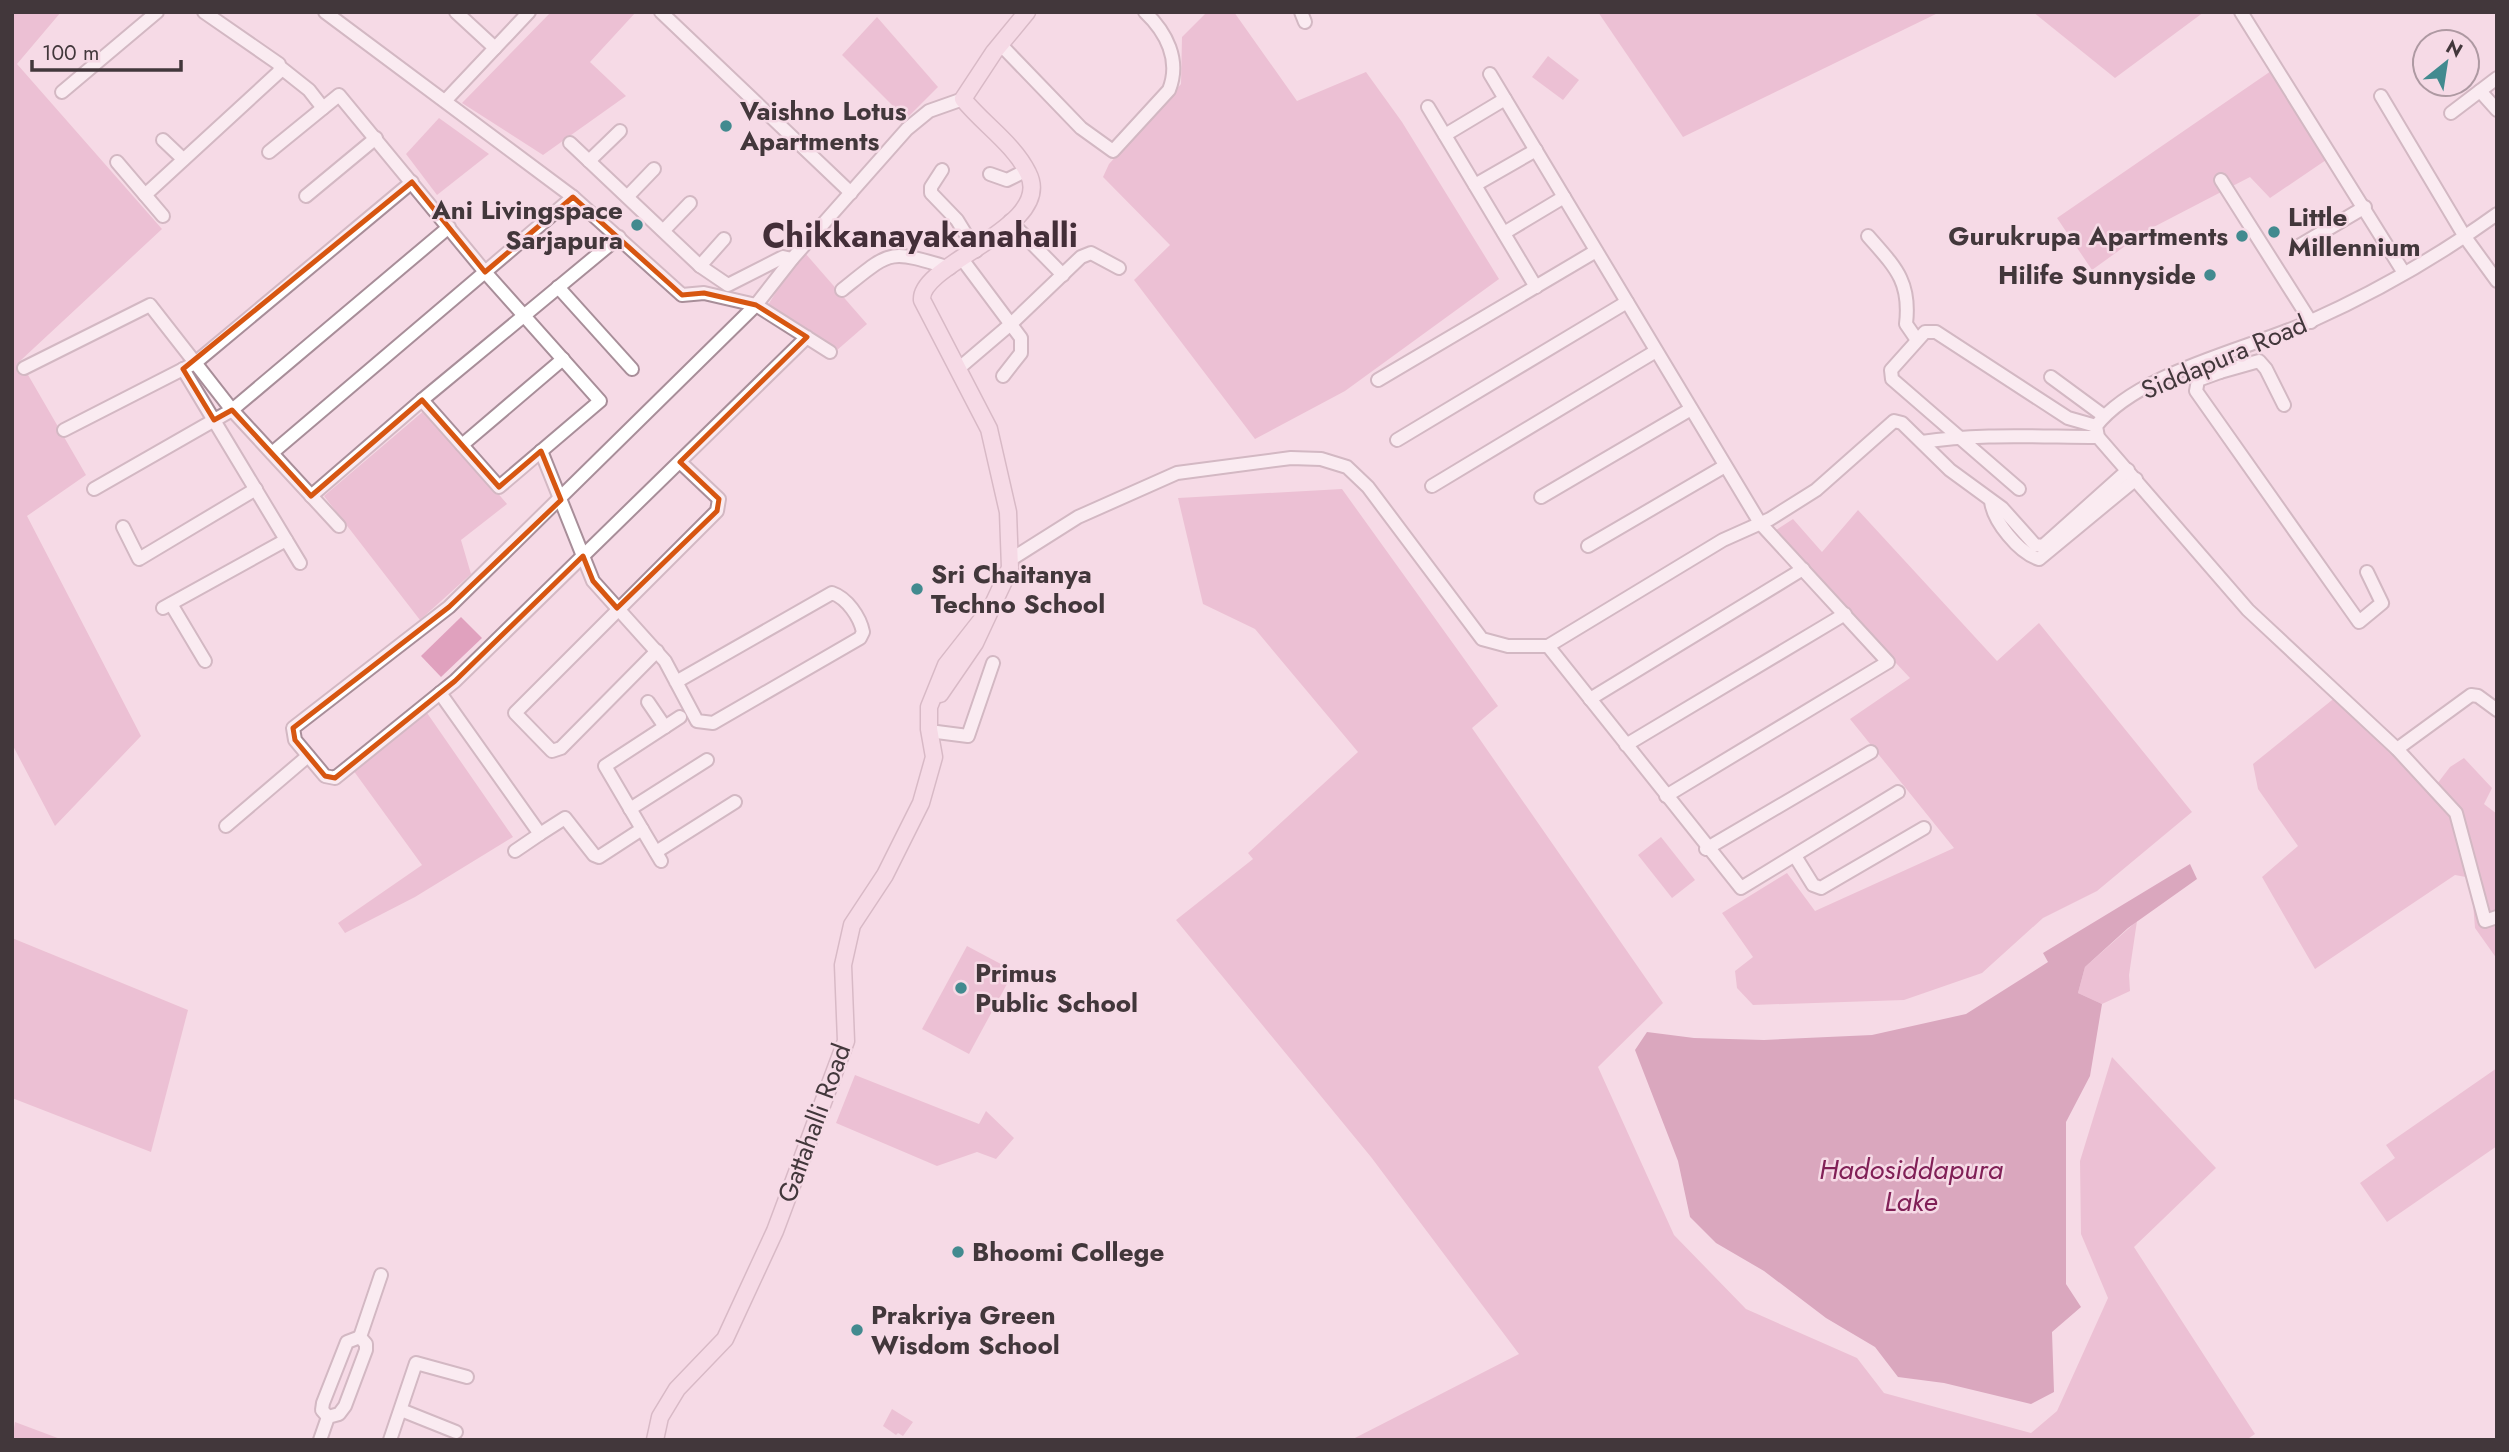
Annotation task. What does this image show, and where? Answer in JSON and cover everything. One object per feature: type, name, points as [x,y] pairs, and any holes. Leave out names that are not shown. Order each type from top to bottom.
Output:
[{"type":"main road","points":[[1010,560],[1008,512],[997,453],[978,405],[922,300],[921,293],[927,282],[963,259],[1010,221],[1030,195],[1032,188],[1027,170],[963,99],[1000,45],[1027,12]]},
{"type":"main road","name":"Gattahalli Road","points":[[655,1440],[660,1417],[677,1389],[725,1339],[775,1231],[846,1041],[843,965],[852,925],[885,874],[921,803],[934,757],[929,731],[929,707],[975,643],[1010,568],[1010,560]]},
{"type":"street","points":[[62,92],[157,12]]},
{"type":"street","points":[[204,12],[309,90],[323,108]]},
{"type":"street","points":[[325,12],[573,197],[682,295],[704,293],[756,304],[830,352]]},
{"type":"street","points":[[456,12],[495,48]]},
{"type":"street","points":[[444,101],[528,12]]},
{"type":"street","points":[[661,12],[851,193]]},
{"type":"street","points":[[1000,45],[1081,128],[1113,151],[1169,90],[1173,81],[1166,34],[1145,12]]},
{"type":"street","points":[[2242,12],[2404,273]]},
{"type":"street","points":[[145,195],[280,71],[280,67]]},
{"type":"street","points":[[1490,74],[1760,523],[1888,659],[1888,664],[1666,796]]},
{"type":"street","points":[[2481,90],[2497,78]]},
{"type":"street","points":[[2481,92],[2497,110]]},
{"type":"street","points":[[269,152],[339,95],[485,272],[600,401],[499,486],[422,400]]},
{"type":"street","points":[[2381,96],[2465,237],[2497,281]]},
{"type":"street","points":[[2451,113],[2471,98]]},
{"type":"street","points":[[807,337],[440,692],[335,778],[325,776],[295,740],[293,728],[449,607],[561,500],[756,304],[792,259],[908,129],[929,111],[963,99]]},
{"type":"street","points":[[1445,135],[1505,99]]},
{"type":"street","points":[[1428,107],[1536,287]]},
{"type":"street","points":[[589,161],[620,131]]},
{"type":"street","points":[[306,197],[376,138]]},
{"type":"street","points":[[163,140],[183,159]]},
{"type":"street","points":[[570,143],[700,266],[729,285],[783,257],[792,259]]},
{"type":"street","points":[[1475,185],[1536,150]]},
{"type":"street","points":[[117,162],[163,216]]},
{"type":"street","points":[[628,196],[654,169]]},
{"type":"street","points":[[942,170],[931,187],[931,193],[957,220],[963,259],[1018,331],[1022,349],[1003,376]]},
{"type":"street","points":[[990,174],[1007,180],[1027,170]]},
{"type":"street","points":[[2221,180],[2311,322]]},
{"type":"street","points":[[64,430],[189,366],[412,182]]},
{"type":"street","points":[[271,453],[573,197]]},
{"type":"street","points":[[1504,233],[1564,197]]},
{"type":"street","points":[[664,230],[690,203]]},
{"type":"street","points":[[2299,246],[2365,207]]},
{"type":"street","name":"Siddapura Road","points":[[2099,426],[2154,383],[2311,322],[2404,273],[2465,237],[2497,214]]},
{"type":"street","points":[[1010,221],[1063,275]]},
{"type":"street","points":[[94,489],[232,410],[449,227]]},
{"type":"street","points":[[1868,236],[1904,282],[1909,302],[1906,324],[1917,340]]},
{"type":"street","points":[[311,496],[619,237]]},
{"type":"street","points":[[700,266],[724,239]]},
{"type":"street","points":[[1378,380],[1597,251]]},
{"type":"street","points":[[958,369],[1013,323],[1082,257],[1091,253],[1119,268]]},
{"type":"street","points":[[842,290],[884,257],[963,259]]},
{"type":"street","points":[[558,287],[632,369]]},
{"type":"street","points":[[1397,440],[1627,302]]},
{"type":"street","points":[[24,368],[150,305],[189,366],[214,420],[300,563]]},
{"type":"street","points":[[2018,489],[1892,379],[1891,370],[1925,332],[1936,332],[2068,418],[2099,426]]},
{"type":"street","points":[[1432,486],[1656,351]]},
{"type":"street","points":[[462,445],[563,359]]},
{"type":"street","points":[[2213,359],[2220,372]]},
{"type":"street","points":[[2284,405],[2266,369],[2259,361],[2198,380],[2196,390],[2359,622],[2382,603],[2367,572]]},
{"type":"street","points":[[189,366],[339,526]]},
{"type":"street","points":[[2051,377],[2099,426],[2132,474],[2248,610],[2398,749],[2456,813],[2485,921],[2497,917]]},
{"type":"street","points":[[1541,497],[1691,409]]},
{"type":"street","points":[[1010,560],[1078,517],[1177,472],[1291,458],[1321,458],[1347,467],[1368,488],[1482,639],[1508,646],[1548,646],[1723,540],[1760,523],[1816,490],[1894,421],[1902,423],[1950,470],[2002,508],[2035,545],[2043,546],[2132,474]]},
{"type":"street","points":[[1922,442],[1960,436],[2099,426]]},
{"type":"street","points":[[541,451],[593,581],[657,651],[697,721],[713,723],[860,638],[863,632],[861,621],[839,595],[832,593],[676,682]]},
{"type":"street","points":[[657,651],[561,748],[552,751],[514,713],[518,706],[720,506],[719,499],[680,461]]},
{"type":"street","points":[[1588,546],[1726,466]]},
{"type":"street","points":[[123,527],[139,559],[256,489]]},
{"type":"street","points":[[205,661],[167,606],[286,540]]},
{"type":"street","points":[[1590,699],[1803,569]]},
{"type":"street","points":[[1626,745],[1845,614]]},
{"type":"street","points":[[1548,646],[1706,849],[1741,888],[1898,792]]},
{"type":"street","points":[[929,731],[968,736],[993,663]]},
{"type":"street","points":[[440,692],[540,834]]},
{"type":"street","points":[[2398,749],[2471,695],[2478,696],[2497,710]]},
{"type":"street","points":[[648,702],[665,727]]},
{"type":"street","points":[[680,718],[605,766],[659,857],[735,802]]},
{"type":"street","points":[[1706,849],[1871,752]]},
{"type":"street","points":[[226,826],[308,756]]},
{"type":"street","points":[[630,809],[707,760]]},
{"type":"street","points":[[515,851],[565,818],[597,857],[642,829]]},
{"type":"street","points":[[1795,856],[1813,885],[1821,888],[1924,828]]},
{"type":"street","points":[[360,1337],[381,1275]]},
{"type":"street","points":[[328,1417],[338,1414],[345,1406],[366,1350],[366,1344],[360,1337]]},
{"type":"street","points":[[328,1417],[322,1410],[323,1403],[347,1342],[360,1337]]},
{"type":"street","points":[[390,1440],[416,1363],[467,1377]]},
{"type":"street","points":[[401,1410],[456,1432]]},
{"type":"street","points":[[320,1440],[328,1417]]},
{"type":"highlighted area","points":[[412,182],[485,272],[573,197],[682,295],[704,293],[756,305],[807,337],[680,462],[719,499],[717,511],[617,608],[593,581],[583,556],[455,681],[335,778],[325,776],[295,740],[293,728],[449,607],[561,500],[541,451],[499,487],[422,400],[311,496],[232,410],[214,420],[183,369]]},
{"type":"shaded area","points":[[12,12],[61,12],[17,64],[162,229],[20,361],[86,475],[27,516],[141,736],[55,826],[12,744]]},
{"type":"shaded area","points":[[551,12],[636,12],[590,62],[626,96],[543,155],[462,103]]},
{"type":"shaded area","points":[[1207,12],[1234,12],[1297,101],[1366,72],[1402,122],[1499,279],[1345,391],[1255,439],[1134,280],[1170,245],[1103,177],[1109,164],[1181,84],[1182,37]]},
{"type":"shaded area","points":[[1598,12],[1940,12],[1683,137]]},
{"type":"shaded area","points":[[2033,12],[2204,12],[2115,78]]},
{"type":"shaded area","points":[[877,17],[938,87],[906,119],[842,55]]},
{"type":"shaded area","points":[[1548,56],[1579,80],[1563,100],[1532,77]]},
{"type":"shaded area","points":[[2271,71],[2326,160],[2270,198],[2250,177],[2146,231],[2092,270],[2057,218]]},
{"type":"shaded area","points":[[439,118],[489,154],[437,195],[406,154]]},
{"type":"shaded area","points":[[805,253],[867,324],[836,351],[768,305],[798,256]]},
{"type":"shaded area","points":[[426,409],[507,504],[461,540],[471,574],[420,620],[324,496]]},
{"type":"shaded area","points":[[1342,489],[1498,706],[1472,728],[1663,1003],[1598,1067],[1674,1235],[1746,1309],[1857,1358],[1884,1393],[2031,1433],[2057,1411],[2108,1298],[2081,1234],[2080,1161],[2112,1057],[2216,1168],[2134,1247],[2255,1434],[2246,1440],[1351,1440],[1519,1354],[1371,1157],[1176,920],[1253,859],[1248,853],[1358,752],[1255,629],[1203,604],[1178,498]]},
{"type":"shaded area","points":[[1858,510],[1997,661],[2039,623],[2192,812],[2097,891],[2043,918],[1982,973],[1904,1000],[1753,1005],[1737,988],[1735,971],[1753,957],[1722,913],[1787,873],[1815,911],[1954,848],[1850,719],[1910,678],[1773,532],[1793,519],[1822,552]]},
{"type":"shaded area","points":[[461,617],[482,638],[441,677],[421,656]]},
{"type":"shaded area","points":[[2337,696],[2437,784],[2450,767],[2464,758],[2492,788],[2484,804],[2497,814],[2497,959],[2475,928],[2471,878],[2455,875],[2315,969],[2262,877],[2298,846],[2258,789],[2253,764]]},
{"type":"shaded area","points":[[425,710],[513,837],[415,897],[345,933],[338,923],[422,865],[353,770]]},
{"type":"shaded area","points":[[1661,837],[1695,880],[1672,898],[1638,855]]},
{"type":"shaded area","points":[[2137,921],[2129,975],[2130,991],[2102,1004],[2078,993],[2085,967]]},
{"type":"shaded area","points":[[12,938],[188,1010],[151,1152],[12,1098]]},
{"type":"shaded area","points":[[967,946],[1014,971],[969,1054],[922,1029]]},
{"type":"shaded area","points":[[2497,1068],[2497,1146],[2387,1222],[2360,1183],[2395,1158],[2386,1145]]},
{"type":"shaded area","points":[[855,1075],[979,1124],[986,1111],[1014,1138],[996,1159],[977,1152],[937,1166],[836,1123]]},
{"type":"shaded area","points":[[892,1409],[913,1422],[903,1436],[898,1433],[896,1435],[883,1426]]},
{"type":"shaded area","points":[[15,1422],[63,1440],[12,1440]]},
{"type":"water","name":"Hadosiddapura Lake","points":[[2190,864],[2197,879],[2128,928],[2085,967],[2078,993],[2102,1004],[2090,1076],[2066,1122],[2066,1284],[2081,1307],[2052,1332],[2054,1392],[2031,1404],[1944,1383],[1898,1377],[1875,1347],[1826,1318],[1764,1271],[1716,1243],[1690,1217],[1678,1161],[1635,1050],[1647,1032],[1694,1038],[1764,1040],[1872,1035],[1966,1014],[2048,962],[2043,953]]},
{"type":"place","name":"Vaishno Lotus Apartments","points":[[726,126]]},
{"type":"place","name":"Ani Livingspace Sarjapura","points":[[637,225]]},
{"type":"place","name":"Little Millennium","points":[[2274,232]]},
{"type":"place","name":"Gurukrupa Apartments","points":[[2242,236]]},
{"type":"place","name":"Hilife Sunnyside","points":[[2210,275]]},
{"type":"place","name":"Sri Chaitanya Techno School","points":[[917,589]]},
{"type":"place","name":"Primus Public School","points":[[961,988]]},
{"type":"place","name":"Bhoomi College","points":[[958,1252]]},
{"type":"place","name":"Prakriya Green Wisdom School","points":[[857,1330]]},
{"type":"district","name":"Chikkanayakanahalli","points":[[920,235]]}]
